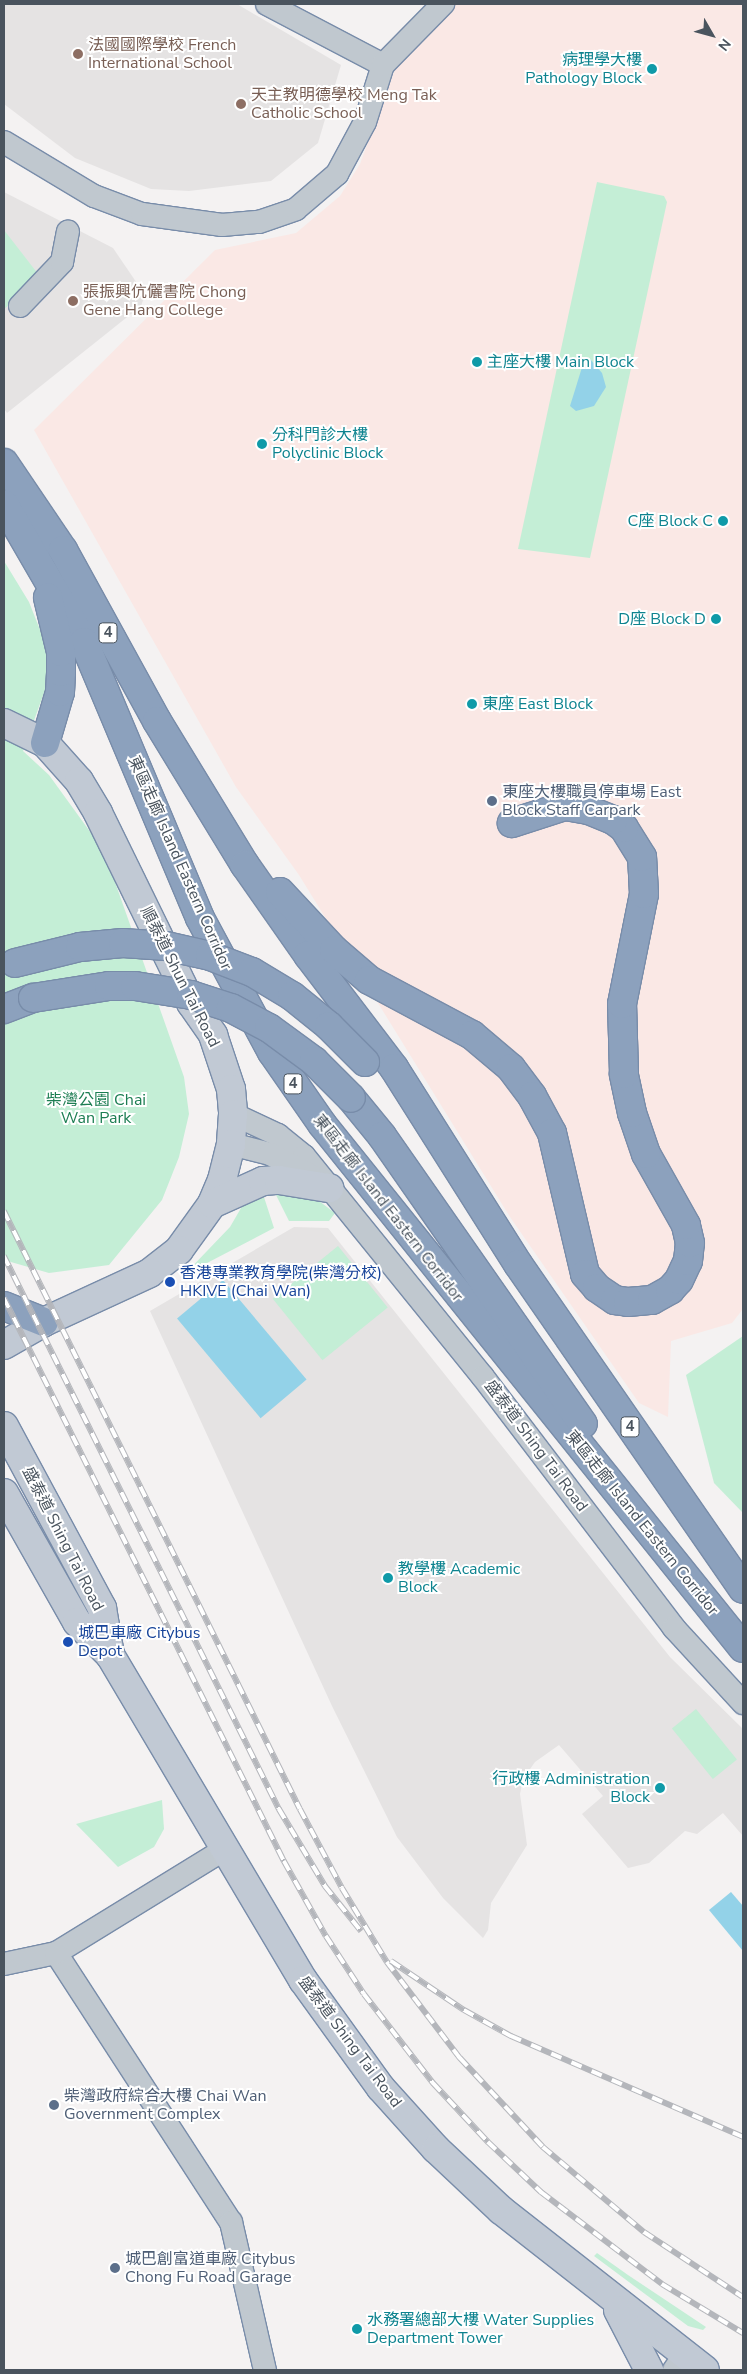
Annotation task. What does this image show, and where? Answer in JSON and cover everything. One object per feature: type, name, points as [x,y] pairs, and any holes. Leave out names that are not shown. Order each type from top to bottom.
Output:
[{"type":"highway","name":"4","points":[[4,463],[62,550],[132,677],[209,806],[277,913],[394,1068],[518,1264],[743,1589]]},
{"type":"highway","name":"東區走廊 Island Eastern Corridor","points":[[4,504],[84,642],[200,918],[272,1052],[322,1124],[743,1648]]},
{"type":"highway","points":[[24,536],[44,585],[61,652],[60,692],[45,743]]},
{"type":"highway","points":[[209,806],[278,890],[354,968],[402,1000],[472,1035],[511,1068],[532,1096],[552,1133],[585,1274],[597,1288],[615,1300],[635,1302],[652,1300],[670,1290],[679,1280],[688,1261],[690,1243],[686,1225],[646,1154],[632,1113],[624,1074],[622,1004],[644,894],[642,857],[624,828],[613,820],[588,810],[565,806],[512,823]]},
{"type":"highway","points":[[9,966],[80,947],[123,943],[166,946],[210,956],[252,972],[292,996],[329,1026],[365,1062],[518,1264]]},
{"type":"highway","points":[[4,1009],[33,998],[109,986],[142,986],[190,995],[230,1008],[270,1028],[314,1061],[351,1098],[427,1201],[675,1562]]},
{"type":"highway","points":[[4,1306],[44,1322]]},
{"type":"street","points":[[267,4],[383,65]]},
{"type":"street","points":[[4,142],[94,196],[142,214],[222,224],[259,222],[296,209],[337,174],[365,122],[383,65],[443,4]]},
{"type":"street","points":[[20,306],[62,262],[68,232]]},
{"type":"street","name":"順泰道 Shun Tai Road","points":[[4,723],[45,743],[79,781],[98,813],[191,1003],[213,1035],[231,1088],[232,1114],[231,1144],[212,1204],[192,1235],[164,1264],[44,1322],[4,1345]]},
{"type":"street","name":"盛泰道 Shing Tai Road","points":[[232,1114],[278,1135],[304,1156],[483,1377],[674,1628],[743,1703]]},
{"type":"street","name":"盛泰道 Shing Tai Road","points":[[231,1144],[270,1154],[329,1188]]},
{"type":"street","points":[[212,1204],[263,1181],[279,1180],[329,1188]]},
{"type":"street","name":"盛泰道 Shing Tai Road","points":[[4,1426],[102,1608],[110,1655]]},
{"type":"street","name":"盛泰道 Shing Tai Road","points":[[4,1493],[77,1622],[110,1655],[303,1980],[381,2088],[436,2149],[502,2210],[610,2298],[688,2365]]},
{"type":"street","points":[[4,1964],[56,1953],[225,1849]]},
{"type":"street","points":[[56,1953],[231,2222],[265,2370]]},
{"type":"street","points":[[610,2298],[640,2348],[649,2370]]},
{"type":"shaded area","points":[[4,4],[237,4],[341,65],[318,143],[271,181],[189,191],[151,189],[75,158],[4,104]]},
{"type":"shaded area","points":[[454,4],[743,4],[743,1309],[732,1323],[671,1341],[668,1417],[639,1403],[510,1217],[299,875],[236,787],[34,430],[215,250],[296,233],[340,196],[360,164],[398,61]]},
{"type":"shaded area","name":"張振興伉儷書院 Chong Gene Hang College","points":[[4,192],[113,248],[145,295],[141,306],[7,413],[4,409]]},
{"type":"shaded area","points":[[294,1227],[328,1228],[670,1657],[743,1729],[743,1836],[723,1813],[697,1834],[685,1831],[649,1863],[628,1868],[582,1814],[603,1796],[559,1745],[535,1762],[523,1779],[520,1794],[527,1845],[491,1903],[488,1930],[483,1938],[443,1898],[397,1837],[332,1706],[150,1311]]},
{"type":"green space","points":[[597,182],[664,196],[667,202],[590,558],[518,549]]},
{"type":"green space","points":[[4,230],[42,279],[4,309]]},
{"type":"green space","name":"柴灣公園 Chai Wan Park","points":[[4,561],[29,602],[54,665],[23,751],[49,775],[104,851],[184,1077],[189,1114],[179,1157],[162,1200],[109,1265],[49,1273],[4,1260]]},
{"type":"green space","points":[[274,1191],[307,1192],[335,1213],[329,1221],[289,1221]]},
{"type":"green space","points":[[263,1194],[274,1228],[184,1275],[230,1227],[248,1196]]},
{"type":"green space","points":[[338,1246],[388,1307],[322,1360],[273,1299]]},
{"type":"green space","points":[[743,1336],[743,1513],[714,1483],[686,1375]]},
{"type":"green space","points":[[696,1709],[737,1760],[713,1779],[672,1729]]},
{"type":"green space","points":[[162,1800],[164,1829],[154,1847],[118,1867],[76,1824]]},
{"type":"green space","points":[[597,2253],[706,2327],[703,2330],[688,2326],[594,2256]]},
{"type":"water","points":[[590,359],[602,373],[606,387],[594,406],[576,411],[570,406],[584,361]]},
{"type":"water","points":[[223,1280],[307,1380],[261,1418],[177,1319]]},
{"type":"water","points":[[731,1892],[743,1906],[743,1951],[709,1910]]},
{"type":"railway","points":[[4,1211],[300,1809],[342,1888],[387,1962],[460,2058],[543,2147],[644,2232],[743,2297]]},
{"type":"railway","points":[[4,1256],[279,1809],[325,1886],[361,1931]]},
{"type":"railway","points":[[4,1298],[284,1861],[326,1936],[364,1994],[433,2083],[488,2142],[541,2192],[662,2284],[743,2333]]},
{"type":"railway","points":[[391,1961],[464,2010],[511,2036],[743,2137]]},
{"type":"place","name":"法國國際學校 French International School","points":[[78,54]]},
{"type":"place","name":"病理學大樓 Pathology Block","points":[[652,69]]},
{"type":"place","name":"天主教明德學校 Meng Tak Catholic School","points":[[241,104]]},
{"type":"place","name":"張振興伉儷書院 Chong Gene Hang College","points":[[73,301]]},
{"type":"place","name":"主座大樓 Main Block","points":[[477,362]]},
{"type":"place","name":"分科門診大樓 Polyclinic Block","points":[[262,444]]},
{"type":"place","name":"C座 Block C","points":[[723,521]]},
{"type":"place","name":"D座 Block D","points":[[716,619]]},
{"type":"place","name":"東座 East Block","points":[[472,704]]},
{"type":"place","name":"東座大樓職員停車場 East Block Staff Carpark","points":[[492,801]]},
{"type":"place","name":"香港專業教育學院(柴灣分校) HKIVE (Chai Wan)","points":[[170,1282]]},
{"type":"place","name":"教學樓 Academic Block","points":[[388,1578]]},
{"type":"place","name":"城巴車廠 Citybus Depot","points":[[68,1642]]},
{"type":"place","name":"行政樓 Administration Block","points":[[660,1788]]},
{"type":"place","name":"柴灣政府綜合大樓 Chai Wan Government Complex","points":[[54,2105]]},
{"type":"place","name":"城巴創富道車廠 Citybus Chong Fu Road Garage","points":[[115,2268]]},
{"type":"place","name":"水務署總部大樓 Water Supplies Department Tower","points":[[357,2329]]}]
